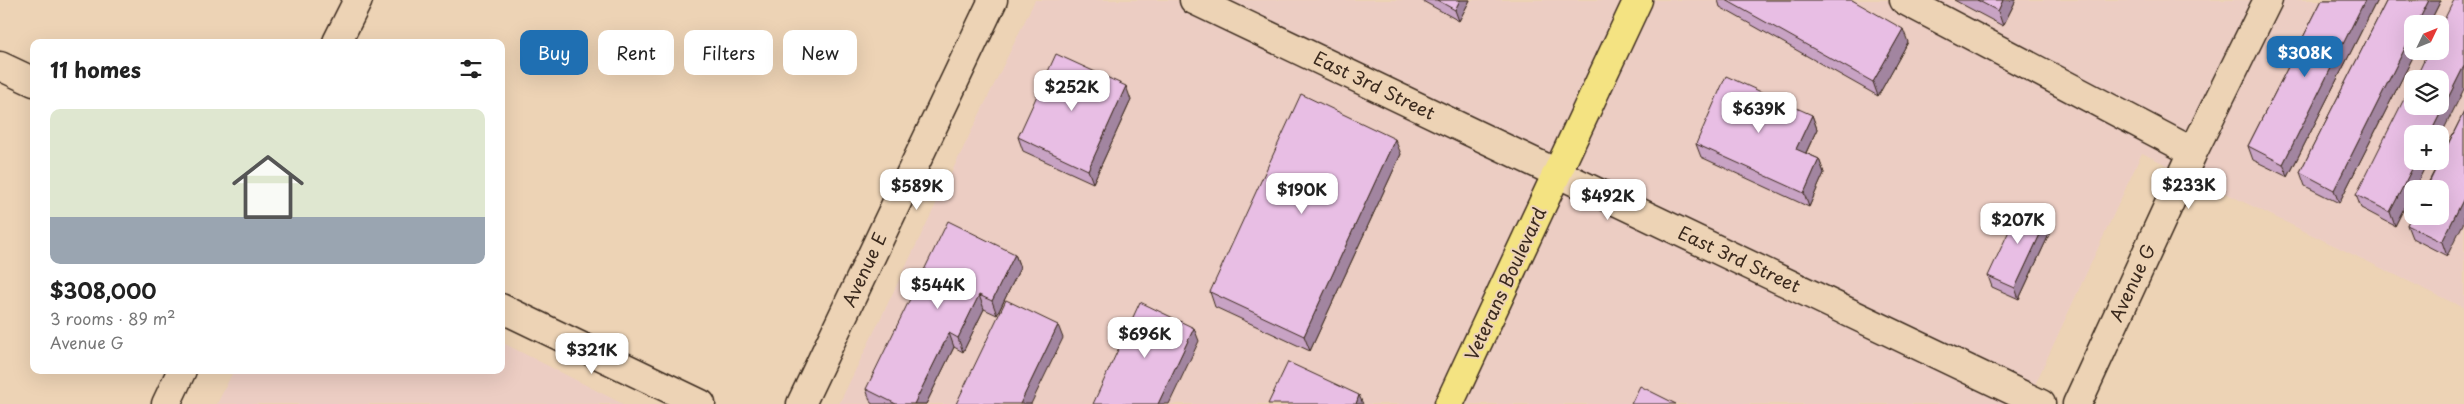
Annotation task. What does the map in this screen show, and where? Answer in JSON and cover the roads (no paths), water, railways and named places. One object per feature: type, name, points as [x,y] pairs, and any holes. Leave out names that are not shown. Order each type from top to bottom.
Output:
[{"type":"main road","name":"Veterans Boulevard","points":[[1449,404],[1638,0]]},
{"type":"street","points":[[338,39],[358,0]]},
{"type":"street","name":"Avenue E","points":[[801,404],[993,0]]},
{"type":"street","name":"East 3rd Street","points":[[1194,0],[2041,404]]},
{"type":"street","points":[[1904,0],[2193,152]]},
{"type":"street","name":"Avenue G","points":[[2077,404],[2193,152],[2268,0]]},
{"type":"street","points":[[0,66],[30,80]]},
{"type":"street","points":[[505,310],[701,404]]},
{"type":"street","points":[[166,404],[180,374]]}]
